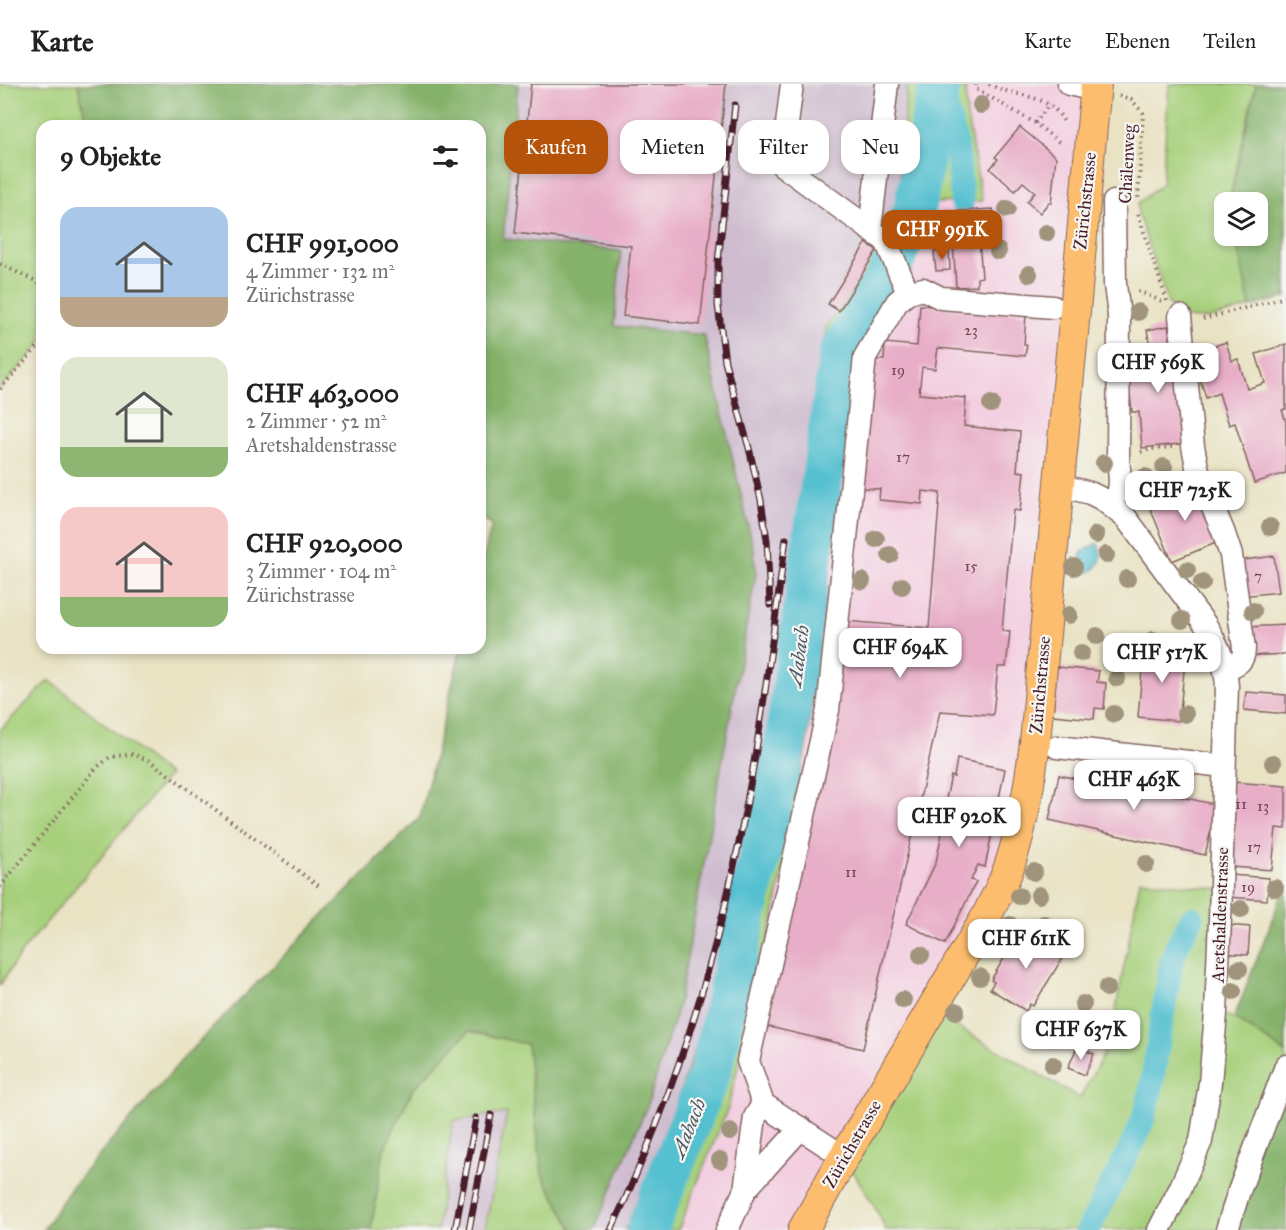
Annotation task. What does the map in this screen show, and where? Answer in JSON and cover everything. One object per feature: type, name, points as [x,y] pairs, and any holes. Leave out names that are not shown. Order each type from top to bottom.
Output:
[{"type":"main road","name":"Zürichstrasse","points":[[803,1230],[985,919],[1010,865],[1025,807],[1032,765],[1059,485],[1087,86]]},
{"type":"street","points":[[792,84],[782,165],[878,235],[906,288]]},
{"type":"street","points":[[878,235],[887,84]]},
{"type":"street","points":[[1110,504],[1119,492],[1120,481],[1118,457],[1119,315],[1115,285],[1114,202]]},
{"type":"street","points":[[906,288],[922,289],[941,298],[1053,307]]},
{"type":"street","points":[[844,1157],[763,1104],[748,1061],[828,710],[865,357],[906,288]]},
{"type":"street","points":[[1174,309],[1197,467],[1232,555],[1244,655],[1236,665],[1226,668]]},
{"type":"street","name":"Aretshaldenstrasse","points":[[1059,485],[1090,493],[1110,504],[1125,518],[1215,638],[1226,668],[1220,930],[1210,1083],[1201,1141],[1159,1230]]},
{"type":"street","points":[[1057,747],[1224,766]]},
{"type":"street","points":[[1227,1230],[1238,1194],[1286,1066]]},
{"type":"street","points":[[727,1230],[745,1190],[755,1117],[763,1104]]},
{"type":"street","points":[[745,1190],[801,1128]]},
{"type":"path","points":[[976,84],[976,89],[1035,123],[1060,143]]},
{"type":"path","points":[[989,85],[1050,104],[1065,122],[1067,133]]},
{"type":"path","name":"Chälenweg","points":[[1087,86],[1131,99],[1143,113],[1138,203]]},
{"type":"path","points":[[1035,123],[1050,104]]},
{"type":"path","name":"Chälenweg","points":[[1138,214],[1174,309]]},
{"type":"path","points":[[0,264],[36,281]]},
{"type":"path","points":[[1153,298],[1194,320],[1286,297]]},
{"type":"path","points":[[0,389],[36,349]]},
{"type":"path","points":[[0,887],[96,768],[110,757],[133,754],[150,761],[320,886]]},
{"type":"shaded area","points":[[518,84],[907,84],[904,120],[841,120],[841,174],[900,174],[897,216],[839,311],[827,325],[800,548],[775,708],[733,917],[708,1010],[673,1113],[625,1230],[594,1230],[648,1104],[679,1002],[613,326],[502,239],[509,174],[608,174],[608,120],[514,120]]},
{"type":"shaded area","points":[[965,84],[1069,84],[1095,90],[1020,827],[803,1230],[678,1230],[728,1108],[774,916],[807,743],[854,359],[920,247],[934,203],[962,202],[967,117]]},
{"type":"shaded area","points":[[508,1113],[485,1230],[437,1230],[453,1121]]},
{"type":"green space","points":[[0,84],[78,84],[86,120],[36,120],[36,349],[0,389]]},
{"type":"green space","points":[[78,84],[518,84],[515,120],[504,120],[504,174],[509,174],[503,239],[621,251],[614,326],[704,335],[754,551],[756,573],[679,1002],[648,1104],[594,1230],[573,1230],[542,1174],[527,1044],[469,1031],[413,1089],[384,1149],[371,1230],[43,1230],[71,1188],[187,1054],[420,817],[460,654],[486,654],[486,548],[492,524],[486,521],[486,120],[86,120]]},
{"type":"green space","points":[[907,84],[965,84],[967,117],[982,201],[934,203],[920,247],[854,359],[807,743],[774,916],[728,1108],[678,1230],[625,1230],[673,1113],[708,1010],[733,917],[775,708],[800,548],[827,325],[839,311],[897,216],[900,174],[920,174],[920,120],[904,120]]},
{"type":"green space","points":[[1169,84],[1256,84],[1231,192],[1214,192],[1214,246],[1237,246],[1250,307],[1195,319],[1176,312],[1168,303],[1138,214],[1138,203],[1162,184]]},
{"type":"green space","points":[[1256,84],[1286,84],[1286,297],[1250,307],[1237,246],[1268,246],[1268,192],[1231,192]]},
{"type":"green space","points":[[49,680],[169,775],[21,953],[0,985],[0,730]]},
{"type":"green space","points":[[1140,880],[1221,889],[1216,1013],[1234,1018],[1286,1053],[1286,1066],[1227,1230],[886,1230],[876,1209],[844,1157],[930,1011],[1080,1098],[1110,1042]]},
{"type":"green space","points":[[1286,884],[1286,1053],[1234,1018]]},
{"type":"green space","points":[[469,1031],[527,1044],[542,1174],[573,1230],[485,1230],[507,1113],[453,1121],[437,1230],[371,1230],[384,1149],[413,1089]]},
{"type":"green space","points":[[1286,1066],[1286,1230],[1227,1230]]},
{"type":"water","points":[[1097,543],[1101,555],[1098,564],[1091,571],[1079,574],[1081,553]]},
{"type":"building","points":[[531,84],[726,84],[722,120],[620,120],[620,174],[716,174],[700,325],[623,316],[631,246],[515,233],[521,174],[608,174],[608,120],[527,120]]},
{"type":"building","points":[[1020,127],[1056,157],[1051,203],[1049,202],[1040,213],[1027,202],[1035,192],[1023,182],[1015,191],[990,169],[998,159],[995,157]]},
{"type":"building","points":[[993,209],[995,238],[979,239],[982,277],[977,278],[977,286],[956,287],[953,240],[942,241],[940,212]]},
{"type":"building","points":[[866,243],[877,250],[839,311],[828,304]]},
{"type":"building","points":[[949,251],[950,270],[936,271],[934,252]]},
{"type":"building","points":[[920,305],[1026,314],[1025,356],[938,348],[935,369],[922,367],[919,394],[966,398],[964,426],[1020,432],[1017,471],[1024,472],[1020,511],[1013,510],[1002,631],[1010,632],[1006,667],[998,667],[993,715],[940,711],[863,1049],[765,1026],[844,621],[929,628],[940,493],[923,491],[922,504],[879,500],[880,489],[861,488],[871,373],[875,373],[876,360],[884,360],[885,343],[917,346]]},
{"type":"building","points":[[1168,326],[1189,443],[1142,448],[1139,412],[1132,412],[1127,364],[1153,362],[1147,330]]},
{"type":"building","points":[[1226,342],[1232,361],[1238,359],[1247,389],[1265,383],[1256,354],[1286,344],[1286,409],[1282,410],[1286,422],[1286,473],[1254,483],[1235,423],[1229,425],[1219,393],[1206,398],[1198,372],[1206,370],[1199,351]]},
{"type":"building","points":[[1198,482],[1223,540],[1172,561],[1148,503]]},
{"type":"building","points":[[1274,556],[1279,592],[1242,596],[1237,561]]},
{"type":"building","points":[[1286,625],[1286,654],[1248,656],[1247,627]]},
{"type":"building","points":[[1144,647],[1186,651],[1179,721],[1138,717]]},
{"type":"building","points":[[1057,667],[1099,671],[1097,682],[1106,683],[1104,709],[1095,708],[1094,719],[1053,715]]},
{"type":"building","points":[[1246,692],[1286,695],[1286,714],[1244,710]]},
{"type":"building","points":[[957,759],[1005,769],[985,867],[978,865],[971,880],[976,882],[945,944],[906,924],[936,862],[947,808],[944,808]]},
{"type":"building","points":[[1107,768],[1149,778],[1147,789],[1217,805],[1205,855],[1049,820],[1059,775],[1103,785]]},
{"type":"building","points":[[1232,782],[1286,786],[1286,829],[1276,828],[1272,870],[1231,867],[1235,824],[1229,824]]},
{"type":"building","points":[[1230,875],[1269,878],[1267,900],[1228,897]]},
{"type":"building","points":[[1225,925],[1250,927],[1248,955],[1222,953]]},
{"type":"building","points":[[1022,928],[1065,954],[1033,1006],[1030,1004],[1026,1011],[990,989],[994,982],[991,980]]},
{"type":"building","points":[[1077,1047],[1094,1054],[1085,1075],[1068,1068]]},
{"type":"waterway","name":"Aabach","points":[[647,1230],[711,1070],[785,744],[840,353],[887,277],[914,211],[940,84]]},
{"type":"waterway","points":[[940,85],[955,139],[962,202]]},
{"type":"waterway","points":[[1088,1230],[1144,1117],[1150,1094],[1171,964],[1177,946],[1192,918]]},
{"type":"railway","points":[[735,105],[718,262],[718,305],[725,362],[761,500],[767,540],[770,605]]},
{"type":"railway","points":[[611,1230],[667,1097],[698,1006],[723,913],[743,825],[757,744],[786,539]]},
{"type":"railway","points":[[469,1230],[491,1115]]},
{"type":"railway","points":[[455,1230],[476,1118]]}]
